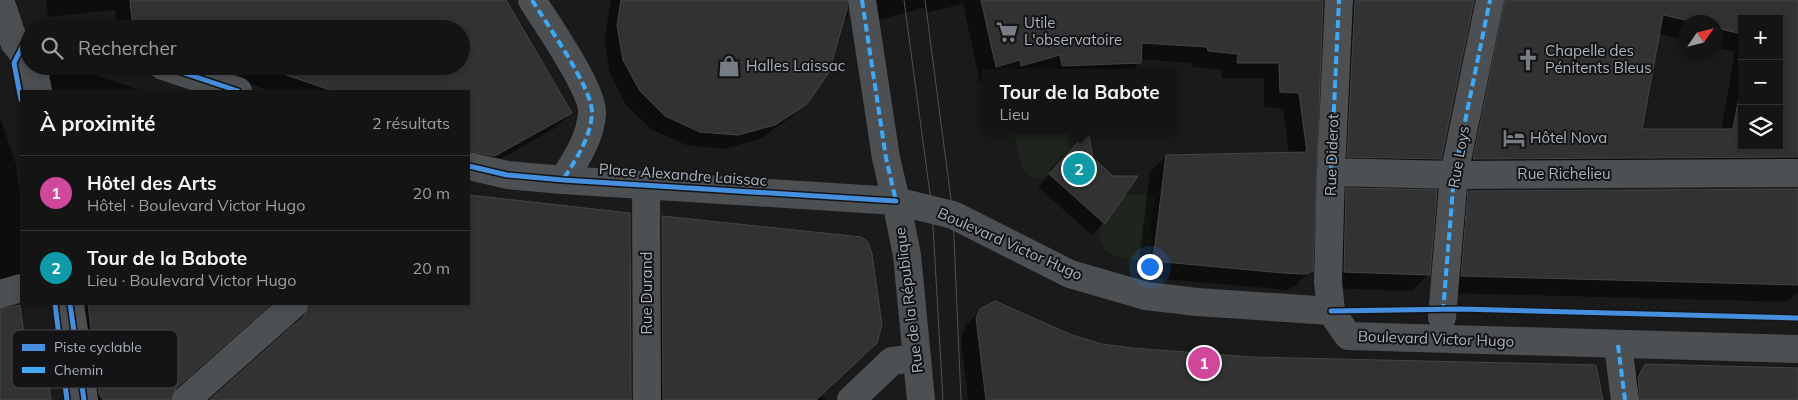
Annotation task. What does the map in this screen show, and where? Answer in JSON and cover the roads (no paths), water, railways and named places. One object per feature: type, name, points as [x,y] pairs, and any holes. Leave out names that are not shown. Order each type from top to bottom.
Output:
[{"type":"street","points":[[0,0],[14,42],[20,51]]},
{"type":"street","name":"Place Alexandre Laissac","points":[[532,0],[582,83],[592,112],[588,136],[563,180]]},
{"type":"street","name":"Rue de la République","points":[[862,0],[886,158],[907,255],[921,400]]},
{"type":"street","name":"Rue Diderot","points":[[1331,311],[1328,282],[1339,0]]},
{"type":"street","name":"Rue Loys","points":[[1442,317],[1454,175],[1490,0]]},
{"type":"street","points":[[190,75],[235,90]]},
{"type":"street","name":"Place Alexandre Laissac","points":[[470,166],[507,175],[563,180],[896,201]]},
{"type":"street","name":"Rue Richelieu","points":[[1331,172],[1454,175],[1798,173]]},
{"type":"street","name":"Rue Durand","points":[[646,186],[646,400]]},
{"type":"street","name":"Boulevard Victor Hugo","points":[[896,201],[953,215],[1070,274],[1146,296],[1197,302],[1331,311],[1348,336],[1798,349]]},
{"type":"street","points":[[0,294],[20,288]]},
{"type":"street","points":[[70,305],[74,330]]},
{"type":"street","points":[[186,400],[293,305]]},
{"type":"street","points":[[1618,345],[1625,400]]},
{"type":"street","points":[[851,400],[892,360],[916,358]]},
{"type":"tram line","points":[[904,0],[932,209],[943,400]]},
{"type":"tram line","points":[[925,0],[953,215],[961,400]]},
{"type":"place","name":"Utile L'observatoire","points":[[1007,32]]},
{"type":"place","name":"Chapelle des Pénitents Bleus","points":[[1528,60]]},
{"type":"place","name":"Halles Laissac","points":[[729,66]]},
{"type":"place","name":"Hôtel Nova","points":[[1514,138]]},
{"type":"place","name":"Tour de la Babote","points":[[1079,169]]},
{"type":"place","name":"Hôtel des Arts","points":[[1204,363]]}]
